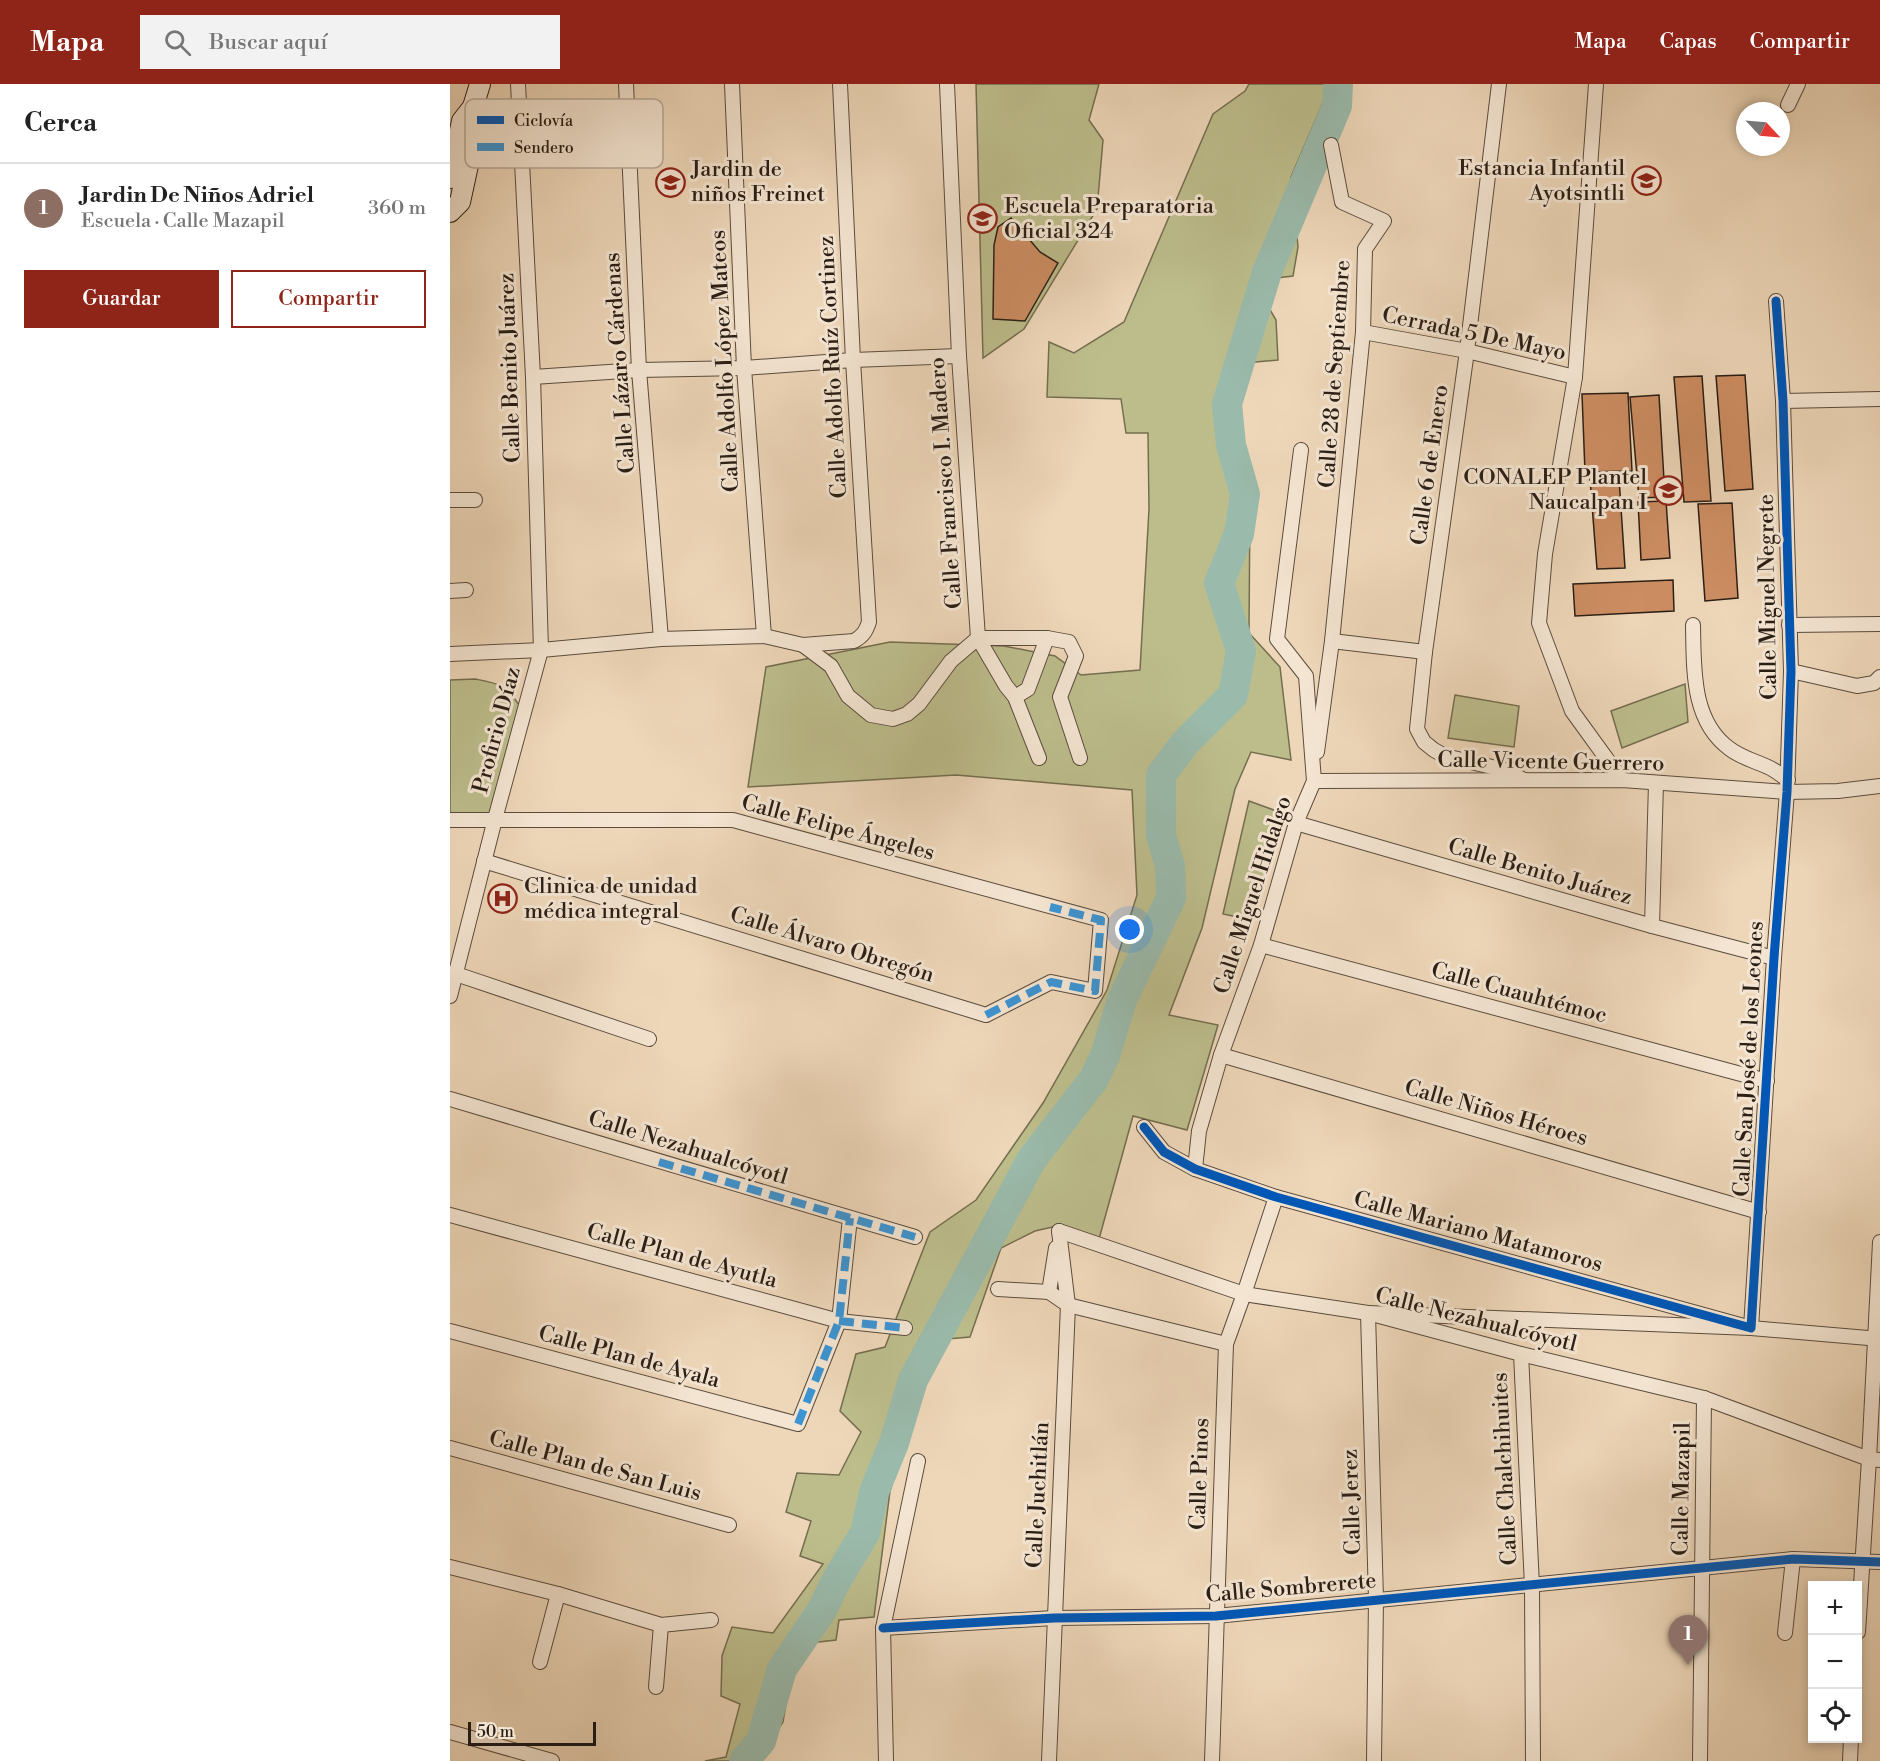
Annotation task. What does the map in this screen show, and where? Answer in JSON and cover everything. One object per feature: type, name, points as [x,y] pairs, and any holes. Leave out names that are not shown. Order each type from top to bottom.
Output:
[{"type":"main road","points":[[476,99],[480,84]]},
{"type":"main road","points":[[450,178],[452,157],[465,117]]},
{"type":"main road","points":[[450,212],[460,202],[467,168]]},
{"type":"street","name":"Calle Benito Juárez","points":[[518,84],[519,99]]},
{"type":"street","name":"Calle Lázaro Cárdenas","points":[[626,84],[627,99]]},
{"type":"street","name":"Calle Adolfo López Mateos","points":[[732,84],[744,368],[764,636]]},
{"type":"street","name":"Calle Adolfo Ruíz Cortinez","points":[[803,645],[854,641],[865,632],[869,622],[853,360],[840,84]]},
{"type":"street","name":"Calle Francisco I. Madero","points":[[803,645],[831,666],[848,696],[871,715],[893,719],[907,714],[919,704],[951,661],[978,638],[958,356],[947,84]]},
{"type":"street","name":"Calle 6 de Enero","points":[[1499,84],[1467,351],[1425,652],[1417,729],[1424,742],[1445,756],[1505,770],[1524,780]]},
{"type":"street","points":[[1596,84],[1575,377],[1545,554],[1539,623],[1572,711],[1622,780]]},
{"type":"street","points":[[1789,102],[1797,84]]},
{"type":"street","name":"Calle 28 de Septiembre","points":[[1314,781],[1332,641],[1363,332],[1365,249],[1384,221],[1342,202],[1331,145]]},
{"type":"street","name":"Calle Benito Juárez","points":[[522,168],[533,377],[541,650]]},
{"type":"street","name":"Calle Lázaro Cárdenas","points":[[630,168],[639,370],[661,639]]},
{"type":"street","name":"Calle Miguel Negrete","points":[[1776,301],[1783,401],[1790,626],[1788,786]]},
{"type":"street","name":"Cerrada 5 De Mayo","points":[[1363,332],[1467,351],[1575,377]]},
{"type":"street","points":[[533,377],[958,356]]},
{"type":"street","points":[[1783,401],[1880,399]]},
{"type":"street","name":"Calle Miguel Hidalgo","points":[[1195,1169],[1199,1131],[1221,1055],[1261,945],[1296,823],[1314,781],[1306,676],[1277,639],[1300,450]]},
{"type":"street","points":[[450,500],[476,500]]},
{"type":"street","points":[[450,591],[466,590]]},
{"type":"street","points":[[1790,626],[1880,624]]},
{"type":"street","points":[[1693,625],[1696,685],[1708,726],[1729,749],[1743,758],[1769,767],[1788,786]]},
{"type":"street","points":[[450,654],[541,650],[661,639],[764,636],[803,645]]},
{"type":"street","points":[[978,638],[1047,638],[1069,642],[1076,656],[1060,697],[1080,758]]},
{"type":"street","points":[[978,638],[1015,697],[1039,758]]},
{"type":"street","points":[[1015,697],[1028,689],[1047,638]]},
{"type":"street","points":[[1332,641],[1425,652]]},
{"type":"street","name":"Profirio Díaz","points":[[450,996],[541,650]]},
{"type":"street","points":[[1791,671],[1857,686],[1874,683],[1880,677]]},
{"type":"street","name":"Calle Vicente Guerrero","points":[[1314,781],[1622,780],[1788,786],[1838,791],[1880,786]]},
{"type":"street","points":[[1652,926],[1656,783]]},
{"type":"street","name":"Calle San José de los Leones","points":[[1751,1328],[1773,958],[1788,786]]},
{"type":"street","name":"Calle Felipe Ángeles","points":[[450,820],[733,820],[1101,920],[1095,991]]},
{"type":"street","name":"Calle Benito Juárez","points":[[1296,823],[1652,926],[1773,958]]},
{"type":"street","name":"Calle Álvaro Obregón","points":[[484,861],[987,1015],[1051,982],[1095,991]]},
{"type":"street","name":"Calle Cuauhtémoc","points":[[1261,945],[1767,1081]]},
{"type":"street","points":[[456,974],[649,1039]]},
{"type":"street","name":"Calle Niños Héroes","points":[[1221,1055],[1759,1212]]},
{"type":"street","name":"Calle Nezahualcóyotl","points":[[450,1099],[915,1237]]},
{"type":"street","name":"Calle Mariano Matamoros","points":[[1144,1127],[1164,1152],[1195,1169],[1276,1197],[1751,1328]]},
{"type":"street","name":"Calle Pinos","points":[[1212,1761],[1226,1344],[1245,1294],[1276,1197]]},
{"type":"street","name":"Calle Plan de Ayutla","points":[[450,1215],[839,1321],[905,1328]]},
{"type":"street","points":[[839,1321],[850,1218]]},
{"type":"street","points":[[1049,1292],[1059,1231]]},
{"type":"street","name":"Calle Nezahualcóyotl","points":[[1059,1231],[1245,1294],[1368,1313],[1521,1354],[1704,1398],[1875,1459]]},
{"type":"street","name":"Calle Juchitlán","points":[[1049,1761],[1068,1305],[1059,1231]]},
{"type":"street","points":[[1861,1581],[1875,1459],[1880,1242]]},
{"type":"street","points":[[998,1289],[1049,1292],[1068,1305],[1226,1344]]},
{"type":"street","points":[[1368,1313],[1751,1328],[1877,1339]]},
{"type":"street","name":"Calle Jerez","points":[[1368,1313],[1376,1599],[1374,1761]]},
{"type":"street","name":"Calle Plan de Ayala","points":[[450,1331],[798,1424],[839,1321]]},
{"type":"street","name":"Calle Chalchihuites","points":[[1521,1354],[1532,1586],[1533,1761]]},
{"type":"street","name":"Calle Mazapil","points":[[1700,1761],[1704,1398]]},
{"type":"street","name":"Calle Plan de San Luis","points":[[450,1448],[729,1525]]},
{"type":"street","points":[[886,1761],[883,1628],[918,1461]]},
{"type":"street","points":[[1785,1633],[1793,1559]]},
{"type":"street","name":"Calle Sombrerete","points":[[883,1628],[1054,1618],[1216,1616],[1793,1559],[1880,1562]]},
{"type":"street","points":[[450,1568],[558,1594],[661,1625],[711,1620]]},
{"type":"street","points":[[540,1662],[558,1594]]},
{"type":"street","points":[[656,1687],[661,1625]]},
{"type":"street","points":[[450,1732],[552,1761]]},
{"type":"street","points":[[1850,1761],[1851,1743]]},
{"type":"green space","points":[[976,84],[1099,84],[1089,120],[1103,140],[1097,209],[1024,329],[983,358]]},
{"type":"green space","points":[[1249,84],[1331,84],[1291,177],[1298,247],[1293,276],[1276,278],[1265,301],[1276,320],[1278,360],[1234,364],[1233,405],[1250,494],[1249,633],[1280,667],[1291,760],[1251,752],[1235,789],[1202,928],[1169,1015],[1218,1025],[1187,1130],[1133,1116],[1099,1239],[1057,1226],[1035,1231],[1001,1248],[970,1337],[947,1339],[917,1405],[890,1491],[874,1617],[839,1620],[836,1640],[810,1643],[792,1666],[783,1722],[757,1761],[705,1761],[726,1757],[740,1704],[721,1696],[722,1656],[732,1627],[773,1633],[823,1564],[800,1556],[811,1521],[786,1512],[797,1473],[839,1475],[861,1432],[840,1411],[856,1354],[885,1347],[930,1232],[976,1200],[1043,1103],[1107,990],[1137,895],[1132,790],[956,775],[748,787],[766,667],[890,642],[1004,646],[1055,656],[1081,675],[1140,670],[1149,509],[1148,433],[1126,433],[1121,399],[1047,397],[1049,342],[1074,353],[1124,322],[1213,114],[1245,91]]},
{"type":"green space","points":[[475,679],[502,686],[521,708],[494,814],[450,816],[450,680]]},
{"type":"green space","points":[[1685,684],[1688,722],[1622,748],[1611,711]]},
{"type":"green space","points":[[1455,695],[1519,706],[1514,747],[1448,738]]},
{"type":"green space","points":[[1249,801],[1282,813],[1252,920],[1223,914]]},
{"type":"building","points":[[1011,218],[1040,252],[1058,263],[1025,321],[993,319],[994,245],[998,227]]},
{"type":"building","points":[[1745,375],[1753,489],[1725,491],[1716,376]]},
{"type":"building","points":[[1702,376],[1711,501],[1684,502],[1674,377]]},
{"type":"building","points":[[1628,393],[1632,471],[1585,472],[1582,394]]},
{"type":"building","points":[[1659,395],[1665,497],[1639,498],[1630,397]]},
{"type":"building","points":[[1619,478],[1625,568],[1597,569],[1590,479]]},
{"type":"building","points":[[1666,501],[1670,558],[1641,560],[1638,502]]},
{"type":"building","points":[[1732,503],[1738,598],[1705,601],[1698,504]]},
{"type":"building","points":[[1673,580],[1674,611],[1575,616],[1573,584]]},
{"type":"waterway","points":[[744,1761],[761,1741],[782,1669],[822,1610],[836,1581],[865,1533],[874,1492],[894,1443],[913,1380],[1032,1159],[1094,1079],[1106,1053],[1122,1000],[1171,898],[1170,866],[1161,835],[1161,775],[1185,743],[1233,695],[1241,651],[1219,583],[1239,534],[1245,494],[1231,445],[1227,404],[1267,272],[1337,106],[1338,84]]},
{"type":"marked path","points":[[986,1015],[1051,982],[1095,991],[1101,920],[1050,907]]},
{"type":"marked path","points":[[659,1162],[915,1237]]},
{"type":"marked path","points":[[798,1424],[839,1321],[850,1218]]},
{"type":"marked path","points":[[839,1321],[905,1328]]},
{"type":"cycle path","points":[[1144,1127],[1164,1152],[1195,1169],[1276,1197],[1751,1328],[1774,958],[1787,792],[1791,671],[1783,401],[1776,301]]},
{"type":"cycle path","points":[[883,1628],[1054,1618],[1216,1616],[1793,1559],[1880,1562]]},
{"type":"place","name":"Estancia Infantil Ayotsintli","points":[[1646,181]]},
{"type":"place","name":"Jardin de niños Freinet","points":[[670,182]]},
{"type":"place","name":"Escuela Preparatoria Oficial 324","points":[[983,219]]},
{"type":"place","name":"CONALEP Plantel Naucalpan I","points":[[1668,490]]},
{"type":"place","name":"Clinica de unidad médica integral","points":[[503,899]]},
{"type":"place","name":"Jardin De Niños Adriel","points":[[1688,1665]]}]
